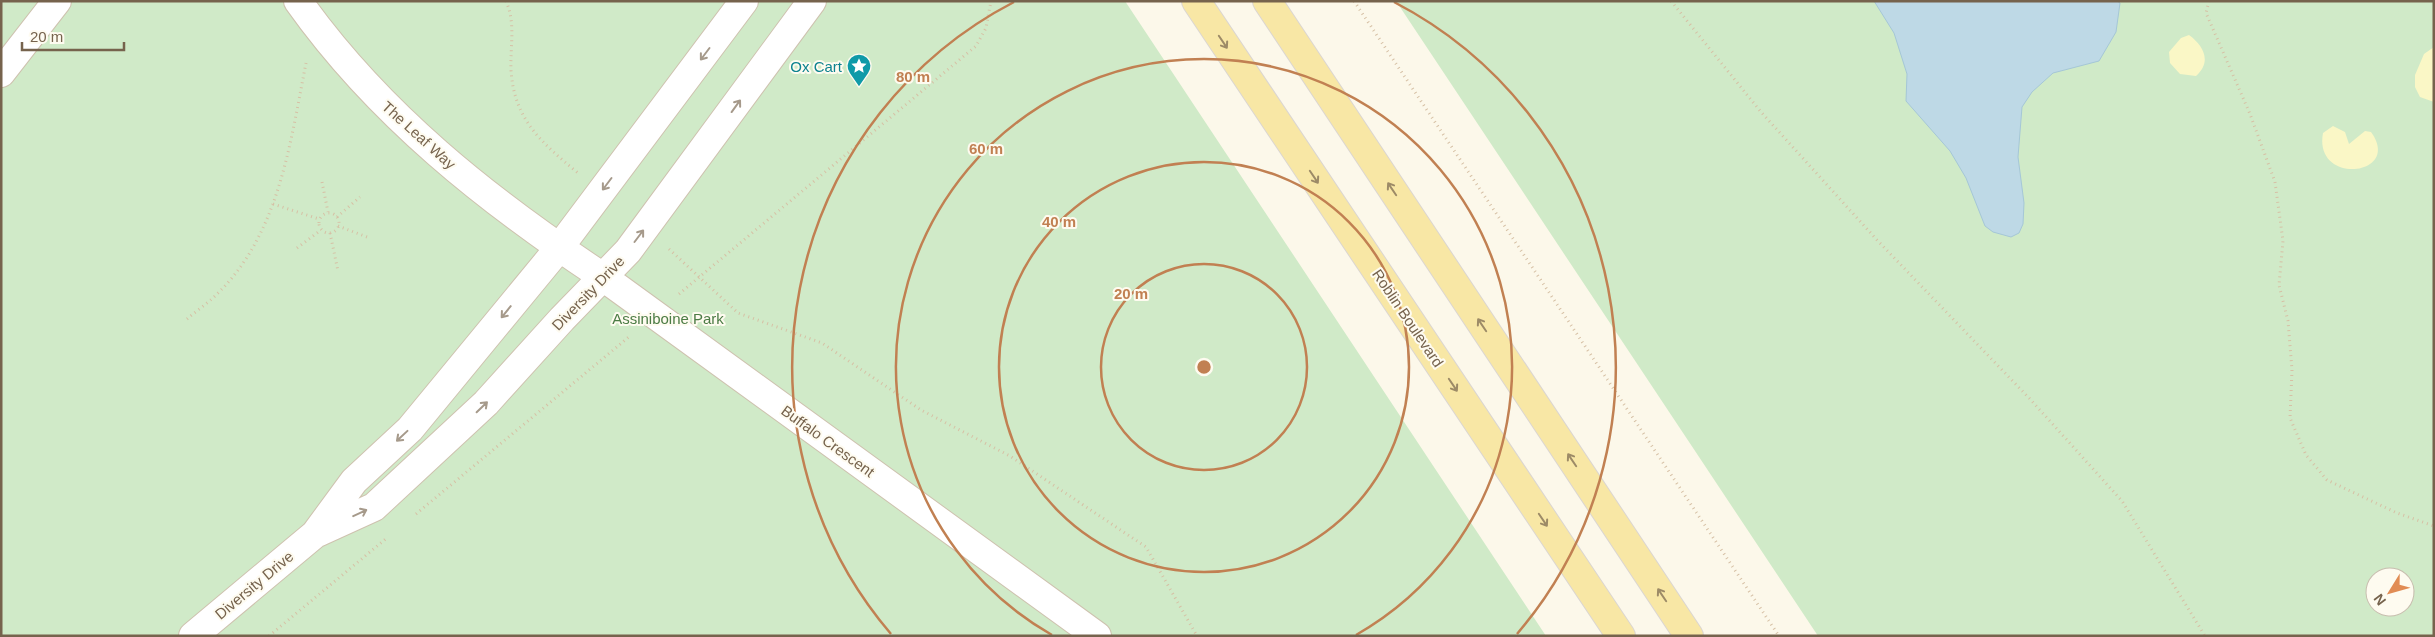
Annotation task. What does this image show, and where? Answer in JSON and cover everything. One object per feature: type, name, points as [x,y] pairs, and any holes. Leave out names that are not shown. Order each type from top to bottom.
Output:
[{"type":"main road","name":"Roblin Boulevard","points":[[1196,1],[1621,636]]},
{"type":"main road","points":[[1267,1],[1689,636]]},
{"type":"street","points":[[1,73],[57,1]]},
{"type":"street","name":"Diversity Drive","points":[[193,636],[315,534],[354,481],[410,429],[559,248],[727,13],[744,1]]},
{"type":"street","name":"Diversity Drive","points":[[315,534],[374,507],[486,403],[604,277],[628,251],[812,1]]},
{"type":"street","name":"The Leaf Way","points":[[306,12],[354,72],[418,137],[559,248]]},
{"type":"street","name":"Buffalo Crescent","points":[[559,248],[604,277],[1097,636]]},
{"type":"path","points":[[506,1],[510,12],[512,31],[511,71],[518,106],[530,130],[551,151],[600,193]]},
{"type":"path","points":[[1354,1],[1779,636]]},
{"type":"path","points":[[1671,1],[1761,112],[1878,240],[2030,399],[2122,502],[2205,636]]},
{"type":"path","points":[[2209,1],[2206,13],[2250,114],[2275,182],[2283,241],[2279,286],[2288,321],[2292,370],[2290,418],[2306,455],[2327,480],[2397,513],[2434,526]]},
{"type":"path","points":[[187,319],[217,295],[252,250],[279,191],[292,133],[306,12]]},
{"type":"path","points":[[322,182],[328,212],[337,217]]},
{"type":"path","points":[[337,217],[360,198]]},
{"type":"path","points":[[273,204],[319,219]]},
{"type":"path","points":[[328,212],[319,219],[318,225],[321,230],[330,233]]},
{"type":"path","points":[[337,217],[338,226]]},
{"type":"path","points":[[330,233],[338,226]]},
{"type":"path","points":[[338,226],[367,237]]},
{"type":"path","points":[[646,227],[698,278],[738,313],[822,343],[921,410],[1010,456],[1146,547],[1197,636]]},
{"type":"path","points":[[297,248],[321,230]]},
{"type":"path","points":[[330,233],[338,271]]},
{"type":"green space","name":"Assiniboine Park","points":[[1,1],[1125,1],[1546,636],[1,636]]},
{"type":"green space","points":[[1396,1],[2434,1],[2434,636],[1818,636]]},
{"type":"sand","points":[[2189,35],[2199,44],[2204,54],[2204,65],[2196,76],[2180,74],[2170,63],[2169,52],[2181,38]]},
{"type":"sand","points":[[2434,47],[2434,102],[2420,97],[2415,87],[2415,75],[2424,54]]},
{"type":"sand","points":[[2333,126],[2345,132],[2349,144],[2365,131],[2371,132],[2378,147],[2376,158],[2367,166],[2355,169],[2342,168],[2331,161],[2324,150],[2323,133]]},
{"type":"water","points":[[1874,1],[2117,1],[2120,3],[2116,32],[2099,61],[2053,73],[2032,92],[2022,107],[2018,157],[2024,203],[2023,224],[2019,233],[2011,237],[1993,232],[1985,226],[1966,178],[1950,151],[1906,101],[1907,74],[1894,33]]},
{"type":"place","name":"Ox Cart","points":[[859,87]]}]
